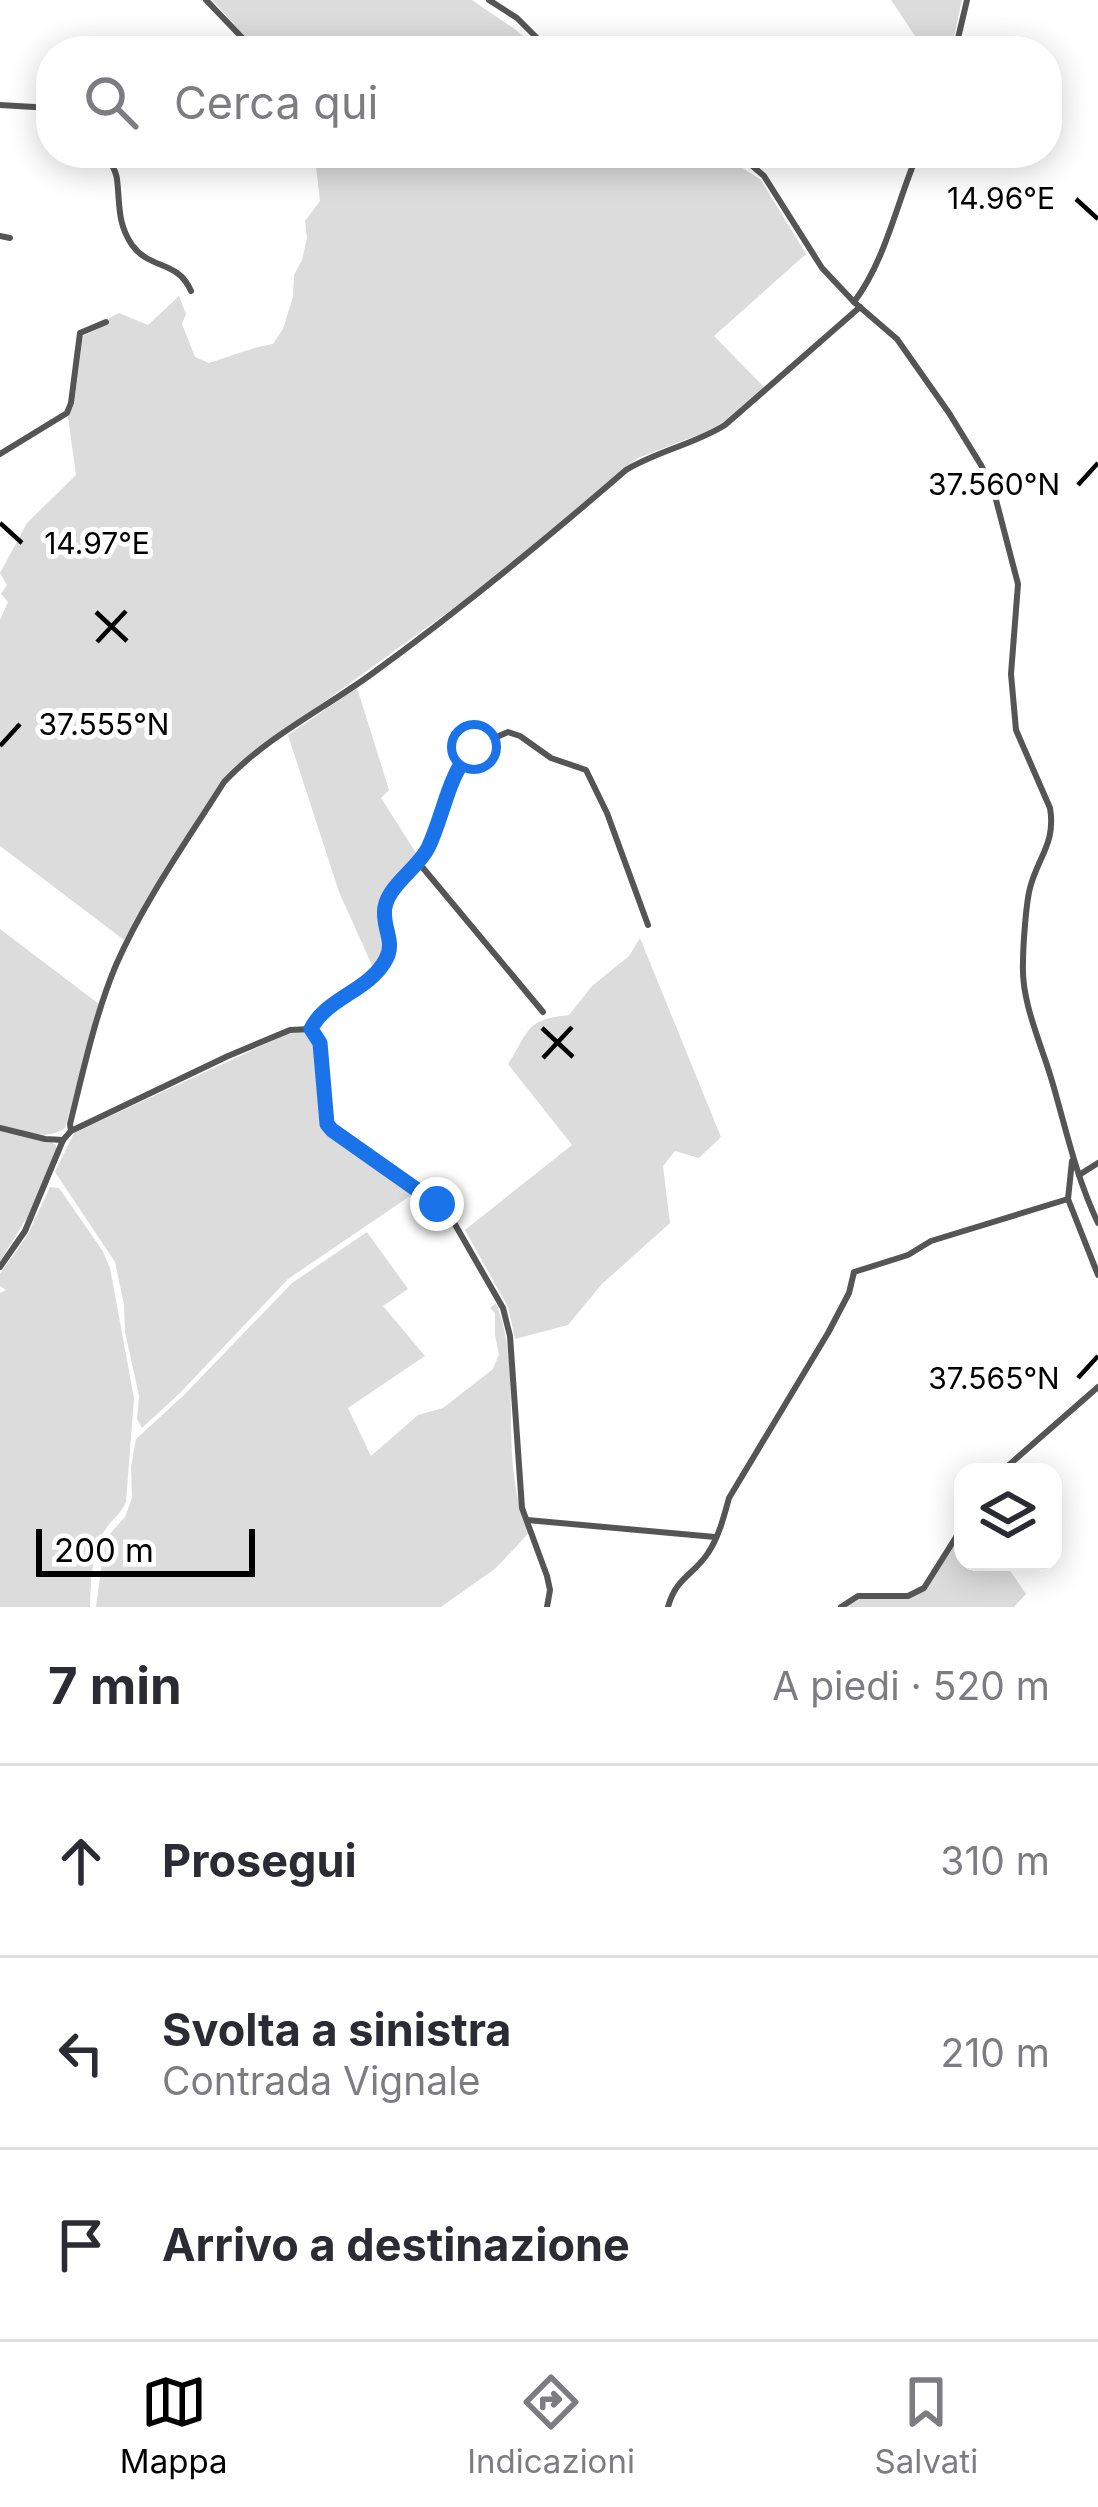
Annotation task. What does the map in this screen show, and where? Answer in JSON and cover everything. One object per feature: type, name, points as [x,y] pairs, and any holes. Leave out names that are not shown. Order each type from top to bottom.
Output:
[{"type":"street","points":[[206,0],[241,36]]},
{"type":"street","points":[[489,0],[535,36]]},
{"type":"street","points":[[959,36],[967,0]]},
{"type":"street","points":[[0,106],[36,107]]},
{"type":"street","points":[[114,168],[118,214],[128,237],[144,256],[185,278],[190,291]]},
{"type":"street","points":[[755,168],[822,268],[897,338],[966,439],[995,496],[1018,584],[1011,674],[1016,730],[1052,820],[1048,849],[1030,889],[1022,966],[1073,1158],[1098,1223]]},
{"type":"street","points":[[71,1131],[114,970],[224,782],[296,724],[497,580],[626,470],[650,455],[708,436],[725,425],[857,304],[912,168]]},
{"type":"street","points":[[0,236],[10,238]]},
{"type":"street","points":[[0,454],[68,413],[80,334],[106,322]]},
{"type":"street","points":[[311,1029],[316,1019],[385,963],[391,947],[386,901],[429,846],[468,752],[501,734],[514,733],[551,758],[586,770],[648,925]]},
{"type":"street","points":[[416,865],[543,1012]]},
{"type":"street","points":[[0,1267],[25,1231],[71,1131],[228,1056],[290,1030],[311,1029]]},
{"type":"street","points":[[311,1029],[320,1043],[327,1124],[449,1214],[503,1308],[510,1336],[518,1481],[522,1508],[547,1576],[547,1607]]},
{"type":"street","points":[[0,1128],[63,1140]]},
{"type":"street","points":[[1073,1158],[1068,1199],[1098,1275]]},
{"type":"street","points":[[1079,1175],[1098,1163]]},
{"type":"street","points":[[668,1607],[675,1587],[707,1555],[729,1498],[839,1313],[854,1272],[908,1255],[931,1241],[1068,1199]]},
{"type":"street","points":[[1011,1463],[1098,1387]]},
{"type":"street","points":[[527,1520],[715,1537]]},
{"type":"street","points":[[841,1607],[858,1596],[908,1596],[924,1588],[954,1540]]},
{"type":"shaded area","points":[[212,0],[472,0],[523,36],[244,36]]},
{"type":"shaded area","points":[[891,0],[962,0],[954,36],[915,36]]},
{"type":"shaded area","points":[[316,168],[743,168],[761,180],[806,254],[714,336],[764,387],[708,431],[638,458],[480,589],[234,767],[124,940],[0,846],[0,620],[8,602],[1,594],[7,585],[0,573],[27,523],[76,475],[68,417],[74,405],[83,336],[119,313],[148,325],[179,296],[186,314],[182,324],[195,357],[209,363],[273,344],[293,297],[294,275],[307,238],[305,221],[320,201]]},
{"type":"shaded area","points":[[357,688],[389,790],[381,798],[418,856],[380,903],[389,947],[375,972],[339,892],[288,735]]},
{"type":"shaded area","points":[[0,929],[99,1004],[65,1128],[50,1134],[0,1125]]},
{"type":"shaded area","points":[[640,938],[721,1137],[699,1158],[675,1151],[663,1166],[670,1223],[602,1284],[568,1325],[515,1339],[508,1307],[465,1230],[572,1145],[508,1064],[535,1024],[569,1015],[592,986],[629,956]]},
{"type":"shaded area","points":[[303,1031],[317,1045],[325,1128],[407,1186],[410,1196],[288,1279],[142,1428],[115,1262],[55,1172],[74,1133],[287,1034]]},
{"type":"shaded area","points":[[0,1131],[51,1142],[56,1150],[28,1216],[0,1261]]},
{"type":"shaded area","points":[[50,1187],[59,1188],[110,1268],[134,1398],[126,1502],[98,1543],[90,1607],[0,1607],[0,1293],[6,1290],[0,1286],[0,1274],[27,1236]]},
{"type":"shaded area","points":[[367,1232],[408,1289],[383,1306],[425,1356],[348,1408],[371,1456],[418,1415],[443,1408],[493,1369],[499,1354],[495,1313],[490,1308],[496,1303],[509,1359],[514,1476],[527,1535],[496,1568],[441,1607],[96,1607],[105,1539],[125,1517],[132,1498],[136,1439],[292,1283]]},
{"type":"shaded area","points":[[954,1546],[954,1571],[1010,1571],[1026,1594],[1014,1607],[847,1607],[861,1598],[909,1599],[925,1589]]},
{"type":"route","points":[[437,1204],[327,1124],[320,1043],[311,1029],[316,1019],[385,963],[391,947],[386,901],[425,854],[460,765],[474,747]]}]
